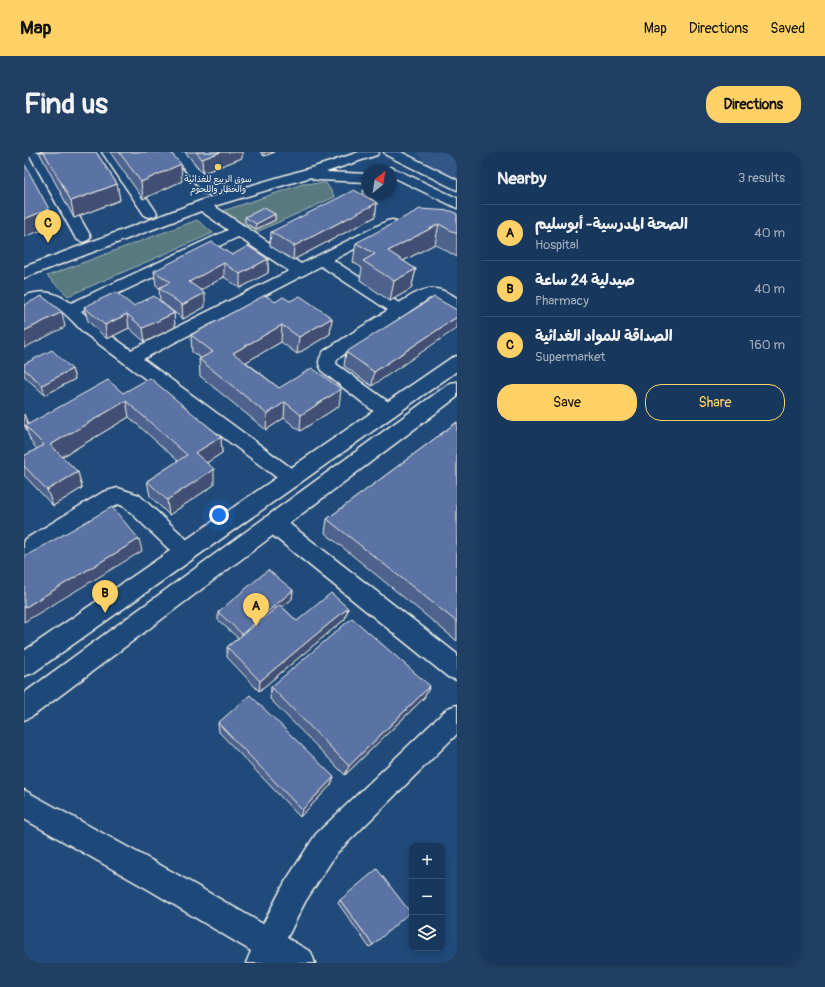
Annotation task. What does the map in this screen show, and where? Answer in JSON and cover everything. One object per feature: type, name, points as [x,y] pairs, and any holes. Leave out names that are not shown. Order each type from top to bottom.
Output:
[{"type":"street","points":[[35,152],[83,237]]},
{"type":"street","points":[[109,152],[150,213]]},
{"type":"street","points":[[178,152],[208,190]]},
{"type":"street","points":[[31,255],[150,213],[208,190],[271,170],[337,152]]},
{"type":"street","points":[[391,152],[457,186]]},
{"type":"street","points":[[418,152],[422,168]]},
{"type":"street","points":[[24,274],[203,205],[295,177],[375,161],[457,204]]},
{"type":"street","points":[[295,177],[324,176],[361,178]]},
{"type":"street","points":[[397,181],[421,186]]},
{"type":"street","points":[[203,205],[239,231],[300,270]]},
{"type":"street","points":[[130,358],[392,224]]},
{"type":"street","points":[[70,310],[239,231]]},
{"type":"street","points":[[322,260],[400,311]]},
{"type":"street","points":[[387,411],[329,368],[326,363],[327,359],[330,355],[429,293],[442,295],[457,305]]},
{"type":"street","points":[[24,302],[43,295],[51,297],[70,310],[89,328],[292,478]]},
{"type":"street","points":[[24,665],[457,362]]},
{"type":"street","points":[[24,708],[457,388]]},
{"type":"street","points":[[317,460],[337,478]]},
{"type":"street","points":[[24,552],[110,498],[118,496],[132,501],[186,552]]},
{"type":"street","points":[[274,524],[457,669]]},
{"type":"street","points":[[265,954],[295,892],[326,844],[457,717]]},
{"type":"street","points":[[24,804],[161,881],[265,954],[300,963]]},
{"type":"shaded area","points":[[417,152],[457,152],[457,180],[426,165]]},
{"type":"green space","points":[[326,183],[335,197],[254,233],[223,211],[303,184]]},
{"type":"green space","points":[[197,220],[213,233],[68,296],[47,276]]},
{"type":"building","points":[[44,152],[96,152],[117,184],[71,201]]},
{"type":"building","points":[[119,152],[170,152],[181,164],[141,182]]},
{"type":"building","points":[[196,152],[221,152],[202,159]]},
{"type":"building","points":[[24,163],[49,209],[24,219]]},
{"type":"building","points":[[354,190],[361,194],[361,200],[372,200],[377,203],[294,246],[271,232]]},
{"type":"building","points":[[264,208],[275,214],[256,224],[245,217]]},
{"type":"building","points":[[420,209],[452,211],[457,214],[457,234],[439,224],[388,251],[416,269],[394,281],[363,261],[375,254],[356,243]]},
{"type":"building","points":[[212,242],[232,255],[248,246],[268,259],[240,274],[224,263],[189,282],[205,293],[182,305],[159,288],[170,282],[154,271]]},
{"type":"building","points":[[116,292],[133,306],[154,296],[174,313],[143,328],[127,314],[105,325],[84,307]]},
{"type":"building","points":[[265,295],[275,302],[283,297],[290,301],[300,296],[332,318],[299,337],[282,325],[233,353],[279,388],[312,368],[341,389],[301,415],[285,402],[267,414],[199,359],[213,352],[191,335]]},
{"type":"building","points":[[42,296],[62,312],[24,331],[24,305]]},
{"type":"building","points":[[434,297],[457,310],[457,317],[374,372],[346,352]]},
{"type":"building","points":[[52,350],[72,369],[42,385],[24,369],[24,364]]},
{"type":"building","points":[[150,378],[221,437],[195,453],[214,469],[167,500],[147,481],[187,455],[126,401],[50,445],[78,472],[47,490],[24,466],[24,456],[44,445],[25,426],[108,380],[123,393]]},
{"type":"building","points":[[457,422],[457,622],[327,519]]},
{"type":"building","points":[[112,507],[139,539],[24,608],[24,557]]},
{"type":"building","points":[[268,570],[293,590],[242,634],[218,612]]},
{"type":"building","points":[[331,593],[348,608],[260,681],[227,647],[280,605],[297,621]]},
{"type":"building","points":[[352,618],[430,686],[349,766],[271,687]]},
{"type":"building","points":[[250,695],[334,777],[302,810],[218,723]]},
{"type":"building","points":[[377,869],[409,911],[409,913],[373,945],[340,900]]},
{"type":"place","name":"سوق الربيع للغذائية والخظار واللحوم","points":[[218,167]]},
{"type":"place","name":"الصداقة للمواد الغدائية","points":[[48,243]]},
{"type":"place","name":"صيدلية 24 ساعة","points":[[105,613]]},
{"type":"place","name":"الصحة المدرسية- أبوسليم","points":[[256,626]]}]
